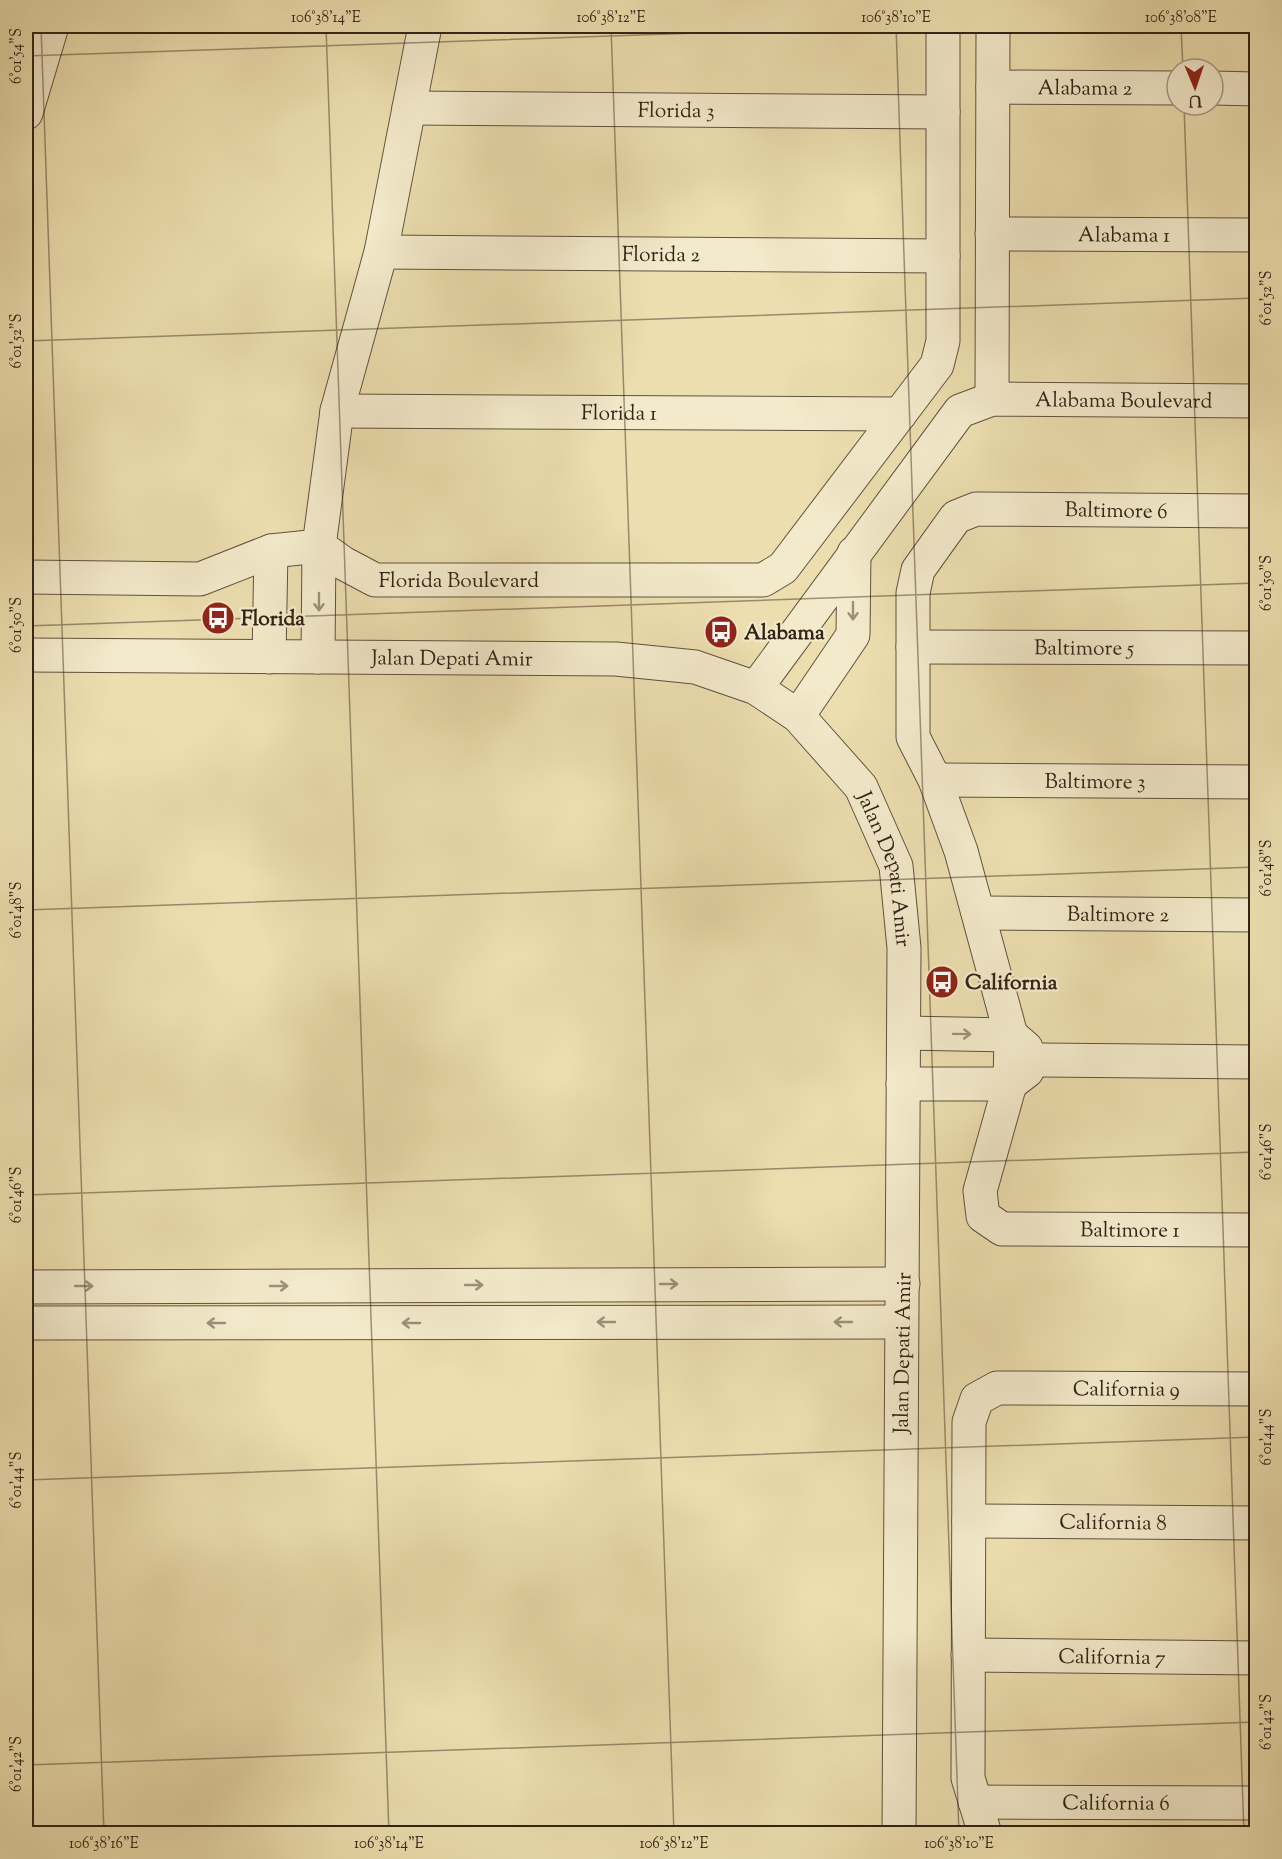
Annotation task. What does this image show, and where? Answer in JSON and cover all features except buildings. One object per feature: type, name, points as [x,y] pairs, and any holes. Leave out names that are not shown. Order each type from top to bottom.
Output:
[{"type":"street","points":[[26,108],[52,26]]},
{"type":"street","points":[[318,657],[319,546],[338,411],[381,252],[425,26]]},
{"type":"street","points":[[900,414],[937,366],[943,341],[943,26]]},
{"type":"street","points":[[756,688],[960,411],[992,399],[993,26]]},
{"type":"street","name":"Alabama 2","points":[[993,87],[1165,88]]},
{"type":"street","points":[[1225,88],[1257,89]]},
{"type":"street","name":"Florida 3","points":[[409,108],[943,112]]},
{"type":"street","name":"Alabama 1","points":[[992,234],[1257,235]]},
{"type":"street","name":"Florida 2","points":[[381,252],[943,256]]},
{"type":"street","name":"Alabama Boulevard","points":[[992,399],[1257,401]]},
{"type":"street","name":"Florida 1","points":[[338,411],[900,414]]},
{"type":"street","name":"Florida Boulevard","points":[[319,546],[343,563],[375,580],[763,580],[783,568],[900,414]]},
{"type":"street","name":"Baltimore 6","points":[[913,647],[913,593],[918,570],[956,517],[976,509],[1257,511]]},
{"type":"street","points":[[26,577],[200,579],[271,551],[319,546]]},
{"type":"street","points":[[269,657],[271,551]]},
{"type":"street","points":[[798,716],[853,635],[854,553]]},
{"type":"street","points":[[913,647],[913,737],[935,780],[961,851],[1011,1035],[1010,1084]]},
{"type":"street","name":"Baltimore 5","points":[[913,647],[1257,648]]},
{"type":"street","name":"Jalan Depati Amir","points":[[26,655],[616,659],[695,667],[756,688],[798,716],[861,787],[896,866],[904,948],[899,1833]]},
{"type":"street","name":"Baltimore 3","points":[[935,780],[1257,782]]},
{"type":"street","name":"Baltimore 2","points":[[978,914],[1257,915]]},
{"type":"street","points":[[904,1033],[1011,1035],[1041,1060]]},
{"type":"street","points":[[903,1084],[1010,1084],[1041,1060],[1257,1062]]},
{"type":"street","name":"Baltimore 1","points":[[1010,1084],[980,1191],[983,1216],[1002,1229],[1257,1230]]},
{"type":"street","points":[[26,1287],[903,1284]]},
{"type":"street","points":[[26,1323],[901,1322]]},
{"type":"street","name":"California 9","points":[[969,1521],[969,1422],[977,1399],[996,1388],[1257,1389]]},
{"type":"street","points":[[969,1521],[968,1778],[985,1833]]},
{"type":"street","name":"California 8","points":[[969,1521],[1257,1523]]},
{"type":"street","name":"California 7","points":[[968,1655],[1257,1658]]},
{"type":"street","name":"California 6","points":[[975,1802],[1257,1803]]},
{"type":"place","name":"Florida","points":[[218,618]]},
{"type":"place","name":"Alabama","points":[[721,632]]},
{"type":"place","name":"California","points":[[942,982]]}]
